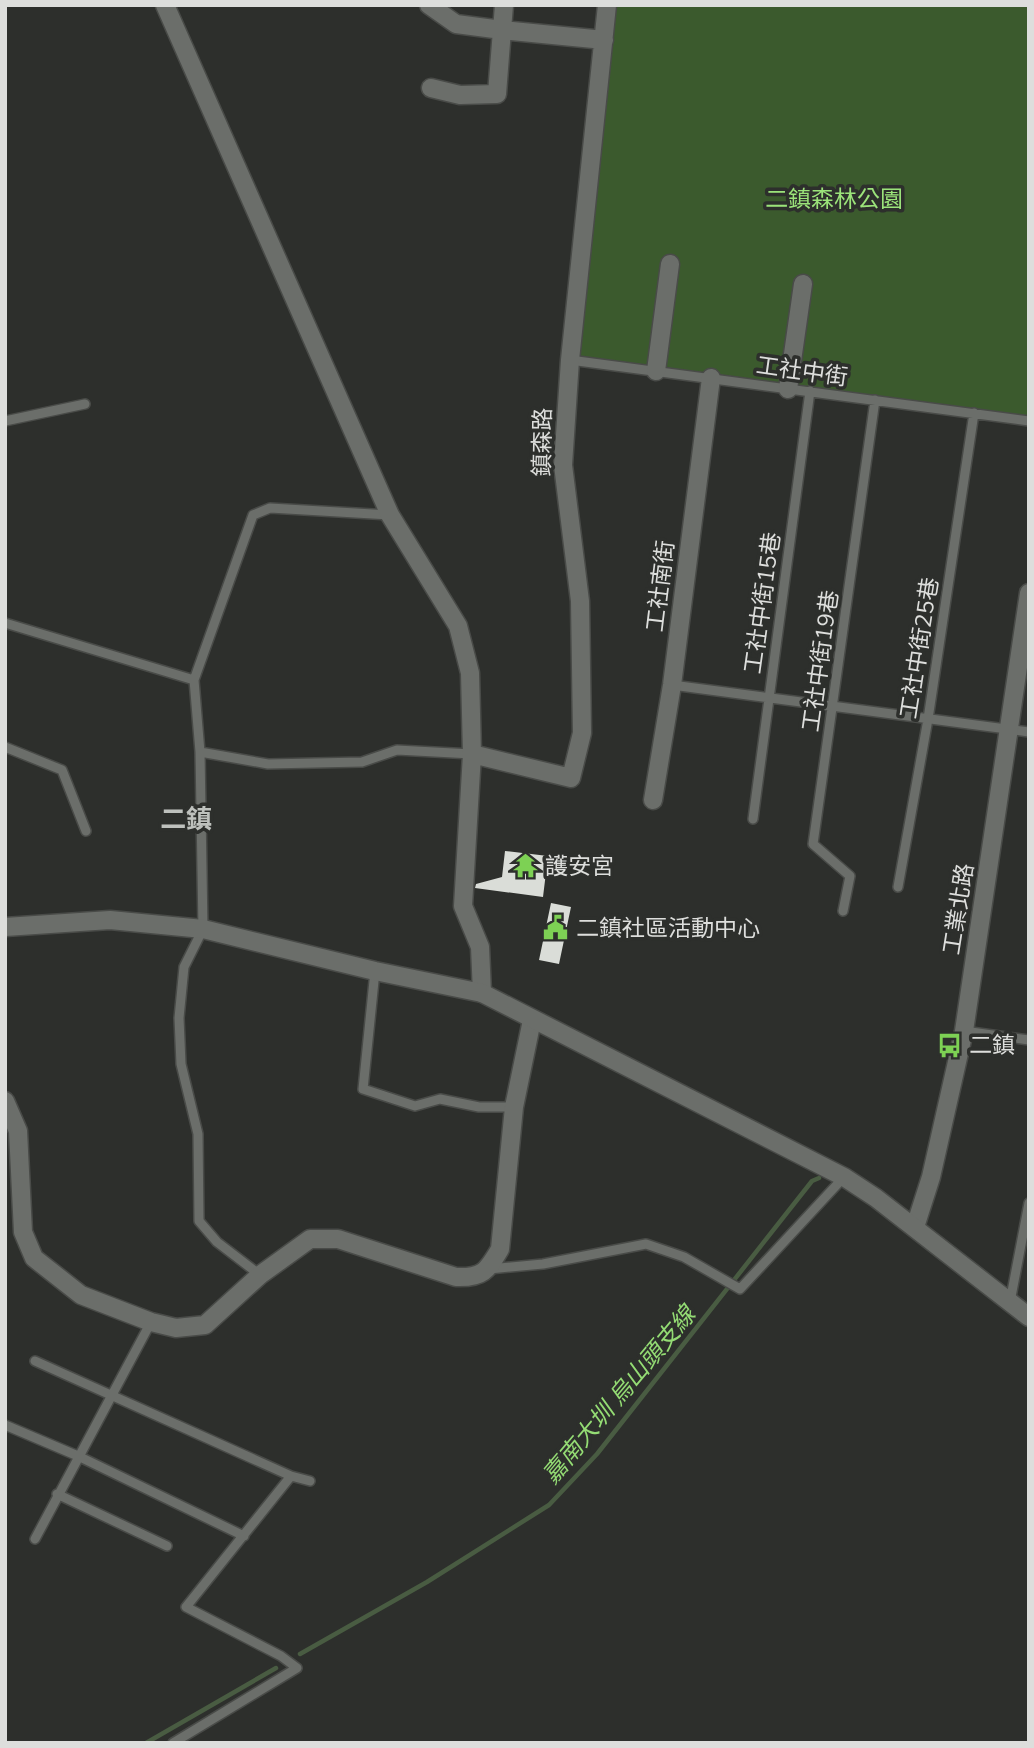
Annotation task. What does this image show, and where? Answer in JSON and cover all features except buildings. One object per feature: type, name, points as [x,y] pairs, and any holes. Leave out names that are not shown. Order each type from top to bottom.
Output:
[{"type":"street","points":[[165,5],[390,515],[458,626],[470,673],[472,754],[463,906],[480,947],[482,993]]},
{"type":"street","points":[[429,5],[456,24],[604,40]]},
{"type":"street","points":[[430,88],[460,95],[497,94],[504,5]]},
{"type":"street","name":"鎮森路","points":[[472,754],[571,778],[582,733],[580,601],[563,466],[570,360],[607,5]]},
{"type":"street","points":[[656,371],[670,264]]},
{"type":"street","points":[[788,388],[803,284]]},
{"type":"street","name":"工社南街","points":[[653,800],[672,685],[711,378]]},
{"type":"street","name":"工業北路","points":[[915,1227],[931,1177],[964,1031],[1029,593]]},
{"type":"street","points":[[5,927],[110,920],[203,929],[375,971],[482,993],[844,1177],[915,1227],[1029,1317]]},
{"type":"street","points":[[5,1101],[18,1131],[23,1232],[34,1258],[81,1295],[150,1322],[176,1328],[205,1325],[260,1275],[310,1239],[338,1239],[457,1277],[474,1278],[488,1269],[500,1249],[514,1107],[532,1020]]},
{"type":"lane","name":"工社中街","points":[[570,360],[1029,421]]},
{"type":"lane","name":"工社中街15巷","points":[[753,820],[810,391]]},
{"type":"lane","name":"工社中街19巷","points":[[843,911],[850,876],[813,844],[875,400]]},
{"type":"lane","points":[[5,421],[85,404]]},
{"type":"lane","name":"工社中街25巷","points":[[898,887],[928,719],[975,413]]},
{"type":"lane","points":[[260,1275],[217,1242],[199,1221],[198,1135],[181,1064],[179,1017],[184,967],[203,929],[201,752],[194,680],[253,515],[270,508],[390,515]]},
{"type":"lane","points":[[5,623],[194,680]]},
{"type":"lane","points":[[672,685],[1029,732]]},
{"type":"lane","points":[[5,747],[62,770],[86,831]]},
{"type":"lane","points":[[201,752],[268,764],[362,762],[397,750],[472,754]]},
{"type":"lane","points":[[375,971],[363,1089],[415,1106],[440,1099],[479,1107],[514,1107]]},
{"type":"lane","points":[[964,1031],[1029,1040]]},
{"type":"lane","points":[[488,1269],[543,1264],[646,1244],[684,1257],[740,1289],[844,1177]]},
{"type":"lane","points":[[1010,1302],[1029,1203]]},
{"type":"lane","points":[[35,1539],[150,1322]]},
{"type":"lane","points":[[34,1362],[291,1476],[310,1481]]},
{"type":"lane","points":[[5,1425],[78,1456],[244,1536]]},
{"type":"lane","points":[[173,1743],[297,1668],[281,1656],[186,1606],[291,1476]]},
{"type":"lane","points":[[57,1494],[166,1546]]},
{"type":"green space","name":"二鎮森林公園","points":[[615,5],[1029,5],[1029,421],[570,360]]},
{"type":"waterway","name":"嘉南大圳 烏山頭支線","points":[[300,1654],[427,1582],[549,1505],[597,1454],[812,1181],[819,1178]]},
{"type":"waterway","name":"嘉南大圳 烏山頭支線","points":[[146,1743],[276,1668]]},
{"type":"place","name":"護安宮","points":[[525,866]]},
{"type":"place","name":"二鎮社區活動中心","points":[[556,928]]},
{"type":"place","name":"二鎮","points":[[949,1045]]},
{"type":"district","name":"二鎮","points":[[186,819]]}]
